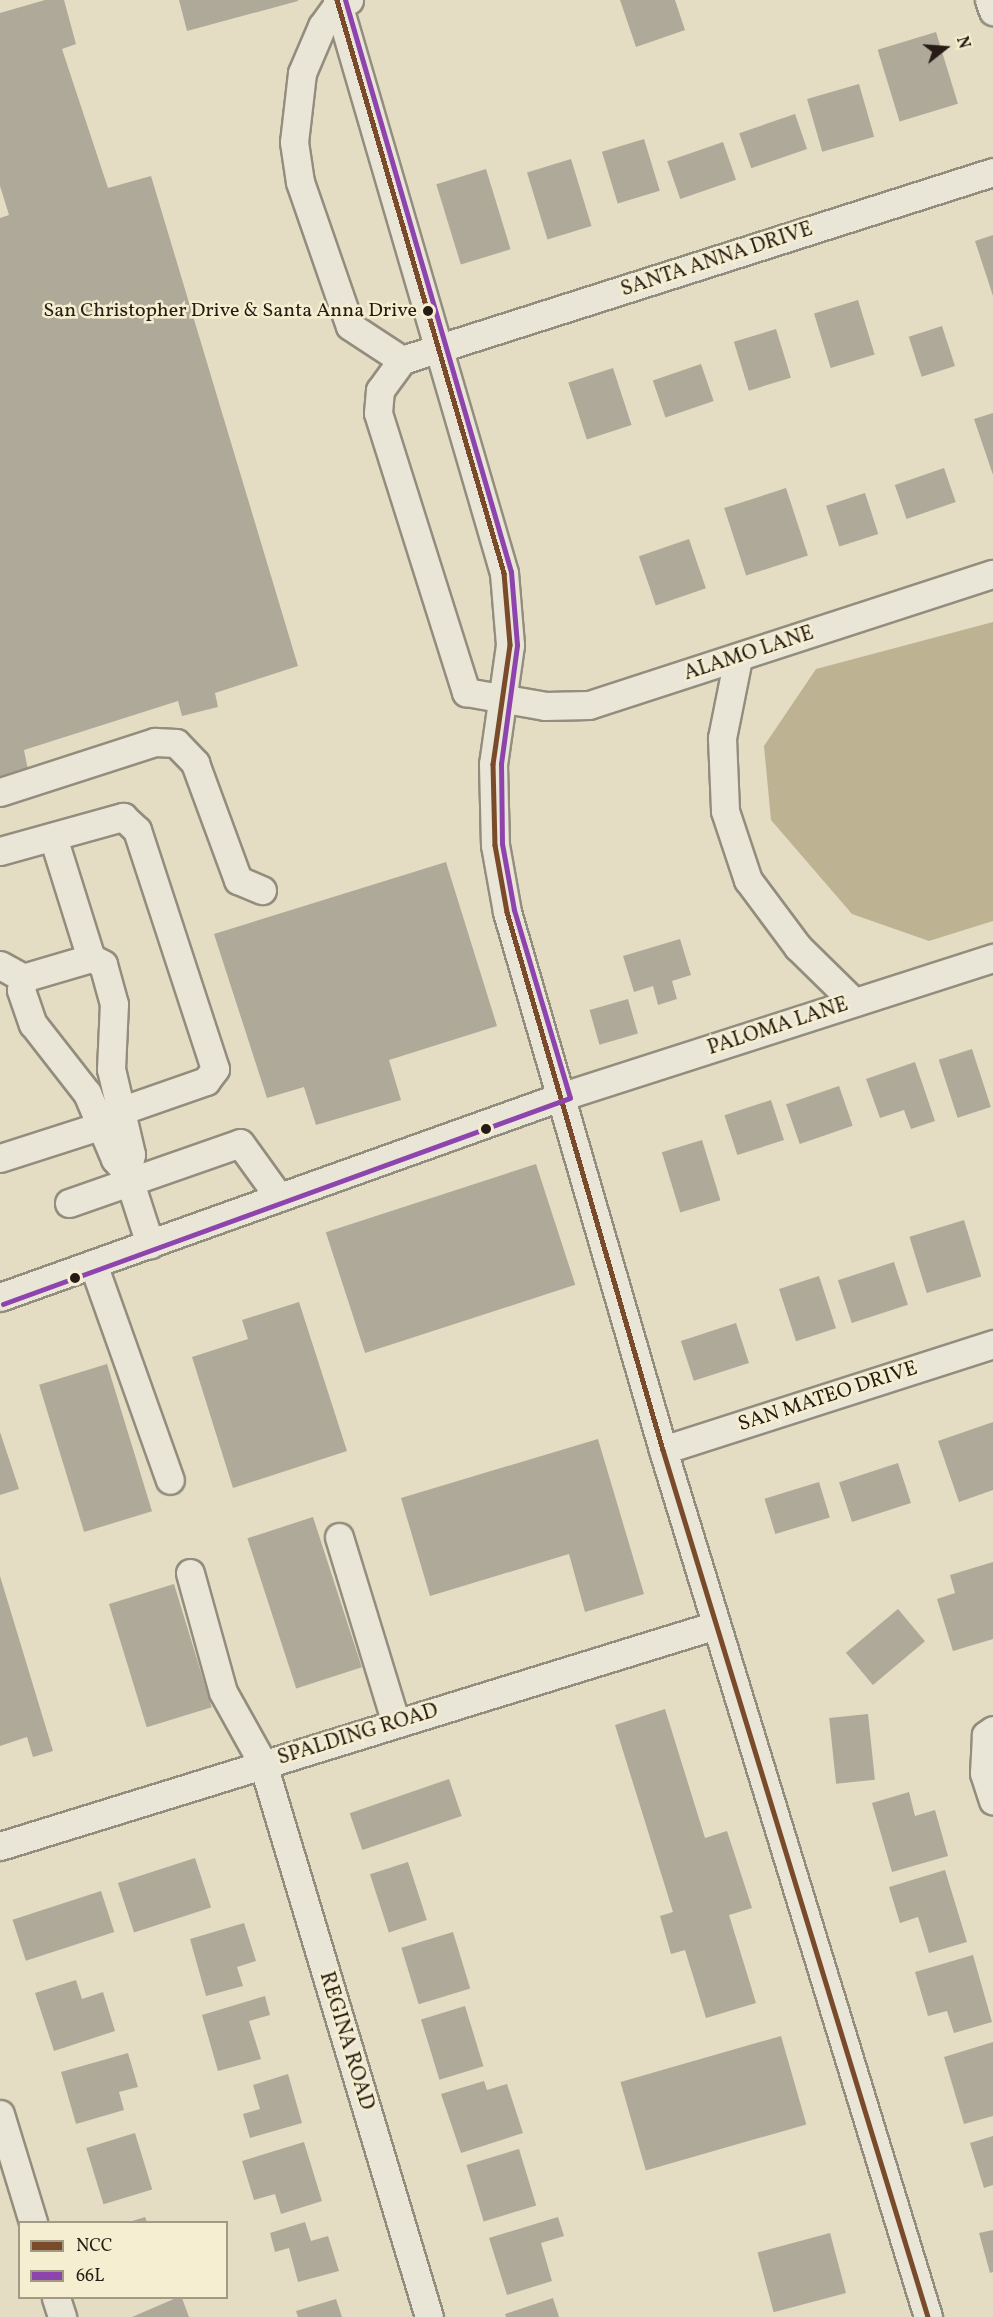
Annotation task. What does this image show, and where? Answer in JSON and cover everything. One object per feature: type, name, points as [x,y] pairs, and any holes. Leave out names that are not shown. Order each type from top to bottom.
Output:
[{"type":"street","points":[[989,0],[993,11]]},
{"type":"street","points":[[342,1],[303,73],[294,142],[300,182],[350,326],[402,360]]},
{"type":"street","points":[[342,1],[504,573],[510,645],[493,764],[495,845],[507,912],[563,1096],[663,1450],[928,2317]]},
{"type":"street","name":"SANTA ANNA DRIVE","points":[[402,360],[993,172]]},
{"type":"street","name":"ALAMO LANE","points":[[402,360],[380,390],[381,424],[456,671],[466,692],[501,701],[589,705],[993,574]]},
{"type":"street","points":[[738,658],[722,738],[725,811],[748,880],[798,947],[854,1002]]},
{"type":"street","points":[[0,792],[155,742],[176,743],[195,763],[238,880],[262,890]]},
{"type":"street","points":[[0,851],[123,817],[137,830],[215,1069],[206,1081],[0,1158]]},
{"type":"street","points":[[53,837],[91,958]]},
{"type":"street","points":[[111,1118],[114,1004],[103,964],[91,958],[11,971],[21,990],[33,1023],[87,1093],[111,1118],[131,1154],[128,1178],[150,1244]]},
{"type":"street","name":"PALOMA LANE","points":[[0,1297],[563,1096],[993,958]]},
{"type":"street","points":[[69,1203],[128,1178],[240,1143],[279,1197]]},
{"type":"street","points":[[93,1264],[170,1480]]},
{"type":"street","name":"SAN MATEO DRIVE","points":[[663,1450],[993,1344]]},
{"type":"street","points":[[339,1537],[396,1723]]},
{"type":"street","name":"REGINA ROAD","points":[[190,1572],[223,1692],[263,1764],[429,2317]]},
{"type":"street","name":"SPALDING ROAD","points":[[0,1846],[716,1625]]},
{"type":"street","points":[[989,1732],[984,1773],[993,1801]]},
{"type":"street","points":[[0,2114],[32,2221]]},
{"type":"street","points":[[56,2299],[62,2317]]},
{"type":"shaded area","points":[[993,622],[993,921],[929,941],[852,914],[771,820],[764,746],[816,669]]},
{"type":"building","points":[[45,0],[64,0],[76,44],[62,49],[108,188],[151,176],[298,666],[215,693],[218,707],[182,716],[178,701],[24,750],[28,770],[0,778],[0,218],[9,215],[0,186],[0,13]]},
{"type":"building","points":[[179,0],[298,0],[298,1],[187,31]]},
{"type":"building","points":[[620,0],[675,0],[685,30],[636,47]]},
{"type":"building","points":[[936,32],[958,104],[900,122],[878,50]]},
{"type":"building","points":[[859,84],[874,137],[822,152],[807,99]]},
{"type":"building","points":[[795,114],[807,149],[751,168],[739,133]]},
{"type":"building","points":[[644,139],[660,191],[618,204],[602,152]]},
{"type":"building","points":[[723,142],[736,180],[680,199],[667,161]]},
{"type":"building","points":[[571,159],[591,226],[547,239],[527,172]]},
{"type":"building","points":[[486,169],[511,249],[461,265],[436,184]]},
{"type":"building","points":[[993,235],[993,296],[975,241]]},
{"type":"building","points":[[858,300],[875,355],[831,368],[814,313]]},
{"type":"building","points":[[942,326],[955,366],[922,377],[909,337]]},
{"type":"building","points":[[776,329],[791,378],[749,391],[734,342]]},
{"type":"building","points":[[701,364],[714,401],[665,417],[653,381]]},
{"type":"building","points":[[613,368],[632,425],[587,440],[568,383]]},
{"type":"building","points":[[993,413],[993,475],[974,419]]},
{"type":"building","points":[[944,468],[956,502],[907,519],[895,485]]},
{"type":"building","points":[[786,488],[808,556],[746,576],[724,508]]},
{"type":"building","points":[[865,493],[878,534],[839,547],[826,506]]},
{"type":"building","points":[[689,539],[706,588],[656,605],[639,556]]},
{"type":"building","points":[[446,862],[497,1026],[389,1060],[401,1100],[316,1125],[304,1087],[267,1098],[214,934]]},
{"type":"building","points":[[680,939],[691,975],[672,981],[677,999],[658,1005],[653,986],[634,992],[623,956]]},
{"type":"building","points":[[628,999],[638,1034],[599,1045],[590,1010]]},
{"type":"building","points":[[972,1049],[991,1107],[958,1118],[939,1060]]},
{"type":"building","points":[[915,1062],[935,1121],[911,1129],[904,1110],[880,1118],[866,1079]]},
{"type":"building","points":[[839,1086],[853,1126],[800,1144],[786,1104]]},
{"type":"building","points":[[771,1100],[784,1140],[737,1155],[724,1115]]},
{"type":"building","points":[[702,1140],[720,1200],[680,1213],[662,1152]]},
{"type":"building","points":[[536,1164],[575,1285],[365,1353],[326,1232]]},
{"type":"building","points":[[964,1220],[981,1276],[927,1293],[909,1237]]},
{"type":"building","points":[[894,1262],[908,1305],[852,1323],[838,1280]]},
{"type":"building","points":[[819,1276],[836,1328],[796,1341],[779,1289]]},
{"type":"building","points":[[299,1302],[347,1451],[233,1488],[192,1357],[248,1339],[242,1320]]},
{"type":"building","points":[[736,1323],[749,1363],[694,1381],[681,1341]]},
{"type":"building","points":[[107,1364],[152,1511],[84,1532],[39,1385]]},
{"type":"building","points":[[993,1422],[993,1490],[959,1502],[938,1441]]},
{"type":"building","points":[[0,1432],[19,1489],[0,1495]]},
{"type":"building","points":[[598,1439],[644,1594],[585,1612],[569,1554],[430,1596],[401,1498]]},
{"type":"building","points":[[898,1463],[911,1503],[852,1522],[839,1482]]},
{"type":"building","points":[[819,1482],[830,1517],[775,1534],[764,1499]]},
{"type":"building","points":[[313,1517],[362,1667],[296,1689],[247,1538]]},
{"type":"building","points":[[993,1562],[993,1639],[953,1651],[937,1599],[955,1593],[950,1575]]},
{"type":"building","points":[[0,1576],[53,1751],[33,1757],[27,1737],[0,1746]]},
{"type":"building","points":[[174,1584],[212,1707],[147,1727],[109,1604]]},
{"type":"building","points":[[898,1609],[925,1641],[873,1685],[846,1653]]},
{"type":"building","points":[[665,1709],[705,1838],[727,1831],[752,1908],[729,1915],[756,2003],[706,2018],[685,1950],[671,1954],[660,1916],[673,1912],[615,1725]]},
{"type":"building","points":[[868,1714],[875,1780],[836,1784],[829,1718]]},
{"type":"building","points":[[449,1779],[462,1816],[362,1850],[350,1813]]},
{"type":"building","points":[[909,1792],[915,1816],[935,1810],[948,1856],[892,1872],[872,1803]]},
{"type":"building","points":[[195,1858],[211,1907],[134,1932],[118,1883]]},
{"type":"building","points":[[408,1862],[427,1920],[389,1932],[370,1874]]},
{"type":"building","points":[[945,1870],[967,1942],[929,1953],[918,1917],[900,1923],[889,1887]]},
{"type":"building","points":[[101,1891],[114,1932],[26,1961],[13,1920]]},
{"type":"building","points":[[244,1923],[256,1961],[237,1967],[243,1986],[206,1996],[190,1939]]},
{"type":"building","points":[[453,1932],[470,1988],[419,2004],[401,1948]]},
{"type":"building","points":[[973,1955],[992,2022],[954,2033],[947,2011],[928,2016],[915,1972]]},
{"type":"building","points":[[76,1980],[82,1999],[103,1992],[115,2031],[54,2051],[35,1993]]},
{"type":"building","points":[[265,1996],[270,2015],[249,2021],[261,2059],[218,2071],[202,2015]]},
{"type":"building","points":[[465,2006],[483,2066],[439,2080],[421,2019]]},
{"type":"building","points":[[781,2036],[806,2124],[646,2170],[620,2082]]},
{"type":"building","points":[[993,2042],[993,2116],[964,2124],[944,2057]]},
{"type":"building","points":[[128,2053],[138,2087],[119,2092],[124,2110],[76,2124],[61,2072]]},
{"type":"building","points":[[288,2074],[302,2123],[250,2138],[243,2114],[260,2109],[253,2085]]},
{"type":"building","points":[[484,2081],[487,2090],[507,2084],[523,2133],[461,2153],[441,2094]]},
{"type":"building","points":[[135,2133],[152,2189],[103,2204],[86,2148]]},
{"type":"building","points":[[993,2136],[993,2185],[984,2188],[970,2143]]},
{"type":"building","points":[[304,2142],[322,2201],[281,2214],[275,2194],[254,2200],[242,2161]]},
{"type":"building","points":[[519,2149],[536,2205],[484,2222],[466,2165]]},
{"type":"building","points":[[145,2217],[147,2221],[132,2221]]},
{"type":"building","points":[[558,2217],[564,2236],[541,2243],[552,2281],[507,2295],[489,2238]]},
{"type":"building","points":[[305,2222],[311,2241],[328,2236],[339,2271],[298,2282],[289,2248],[275,2252],[270,2233]]},
{"type":"building","points":[[993,2230],[993,2272],[990,2273],[979,2233]]},
{"type":"building","points":[[830,2233],[846,2293],[774,2312],[758,2252]]},
{"type":"building","points":[[553,2298],[559,2317],[506,2317],[505,2314]]},
{"type":"building","points":[[174,2299],[182,2299],[189,2317],[132,2317]]},
{"type":"building","points":[[336,2299],[342,2317],[298,2317],[296,2311]]},
{"type":"transit line","name":"NCC","points":[[337,0],[504,573],[510,645],[493,764],[495,845],[507,912],[663,1450],[928,2317]]},
{"type":"transit line","name":"66L","points":[[3,1304],[570,1098],[514,910],[502,844],[501,764],[517,645],[511,572],[345,0]]},
{"type":"place","name":"San Christopher Drive & Santa Anna Drive","points":[[428,311]]}]
